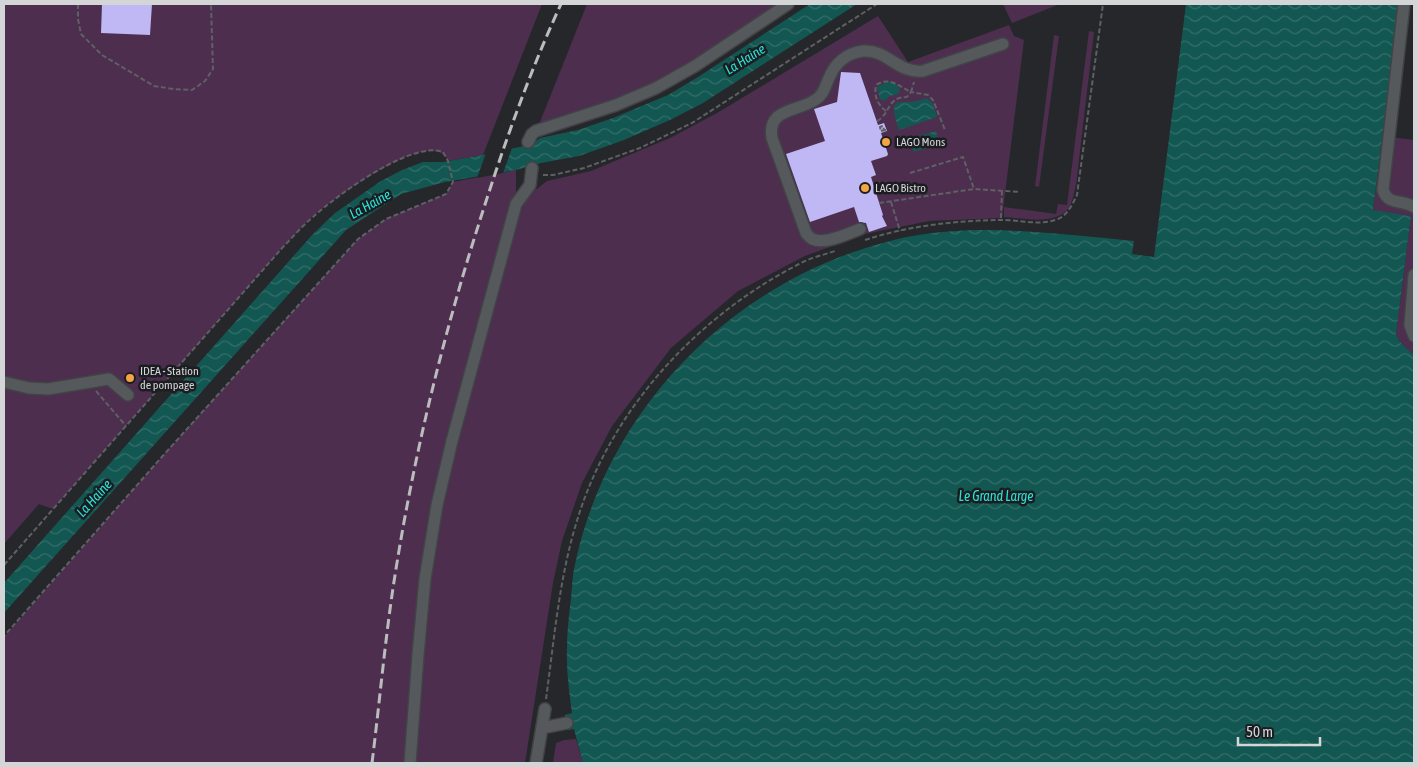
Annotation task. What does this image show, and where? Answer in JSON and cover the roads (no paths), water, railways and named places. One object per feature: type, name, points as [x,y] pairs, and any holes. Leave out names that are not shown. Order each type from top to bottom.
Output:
[{"type":"street","points":[[528,142],[536,131],[616,105],[676,77],[788,4]]},
{"type":"street","points":[[1404,4],[1383,190],[1390,200],[1414,207]]},
{"type":"street","points":[[860,229],[834,239],[822,240],[812,239],[806,233],[772,138],[770,130],[774,121],[780,114],[815,100],[824,92],[835,67],[845,57],[854,52],[875,52],[902,68],[914,72],[923,71],[1002,44]]},
{"type":"street","points":[[410,763],[423,598],[437,504],[452,441],[516,204],[530,185],[532,168]]},
{"type":"street","points":[[1414,275],[1410,325],[1414,336]]},
{"type":"street","points":[[4,382],[30,388],[48,389],[109,379],[128,395]]},
{"type":"street","points":[[536,763],[545,709]]},
{"type":"street","points":[[542,728],[567,723]]},
{"type":"water","name":"La Haine","points":[[810,4],[857,4],[703,103],[670,120],[624,140],[579,156],[516,170],[445,182],[401,194],[346,230],[4,613],[4,583],[313,234],[335,213],[381,181],[423,162],[443,162],[533,144],[540,138],[578,130],[613,118],[668,95]]},
{"type":"water","name":"Le Grand Large","points":[[1186,4],[1399,4],[1373,210],[1411,216],[1396,334],[1400,342],[1414,355],[1414,763],[583,763],[574,729],[568,730],[565,715],[572,713],[567,655],[572,580],[590,510],[615,455],[648,404],[687,358],[732,318],[782,285],[836,258],[894,240],[954,231],[1014,231],[1134,241],[1132,254],[1154,257]]},
{"type":"water","points":[[887,82],[895,84],[900,91],[884,101],[880,99],[877,87]]},
{"type":"water","points":[[926,98],[932,102],[937,117],[899,130],[895,117],[895,104]]},
{"type":"water","points":[[936,131],[939,144],[914,152],[910,139]]},
{"type":"railway","points":[[372,763],[389,616],[399,552],[415,465],[435,379],[470,252],[500,158],[523,95],[561,4]]},
{"type":"place","name":"LAGO Mons","points":[[886,142]]},
{"type":"place","name":"LAGO Bistro","points":[[865,188]]},
{"type":"place","name":"IDEA - Station de pompage","points":[[130,378]]}]
